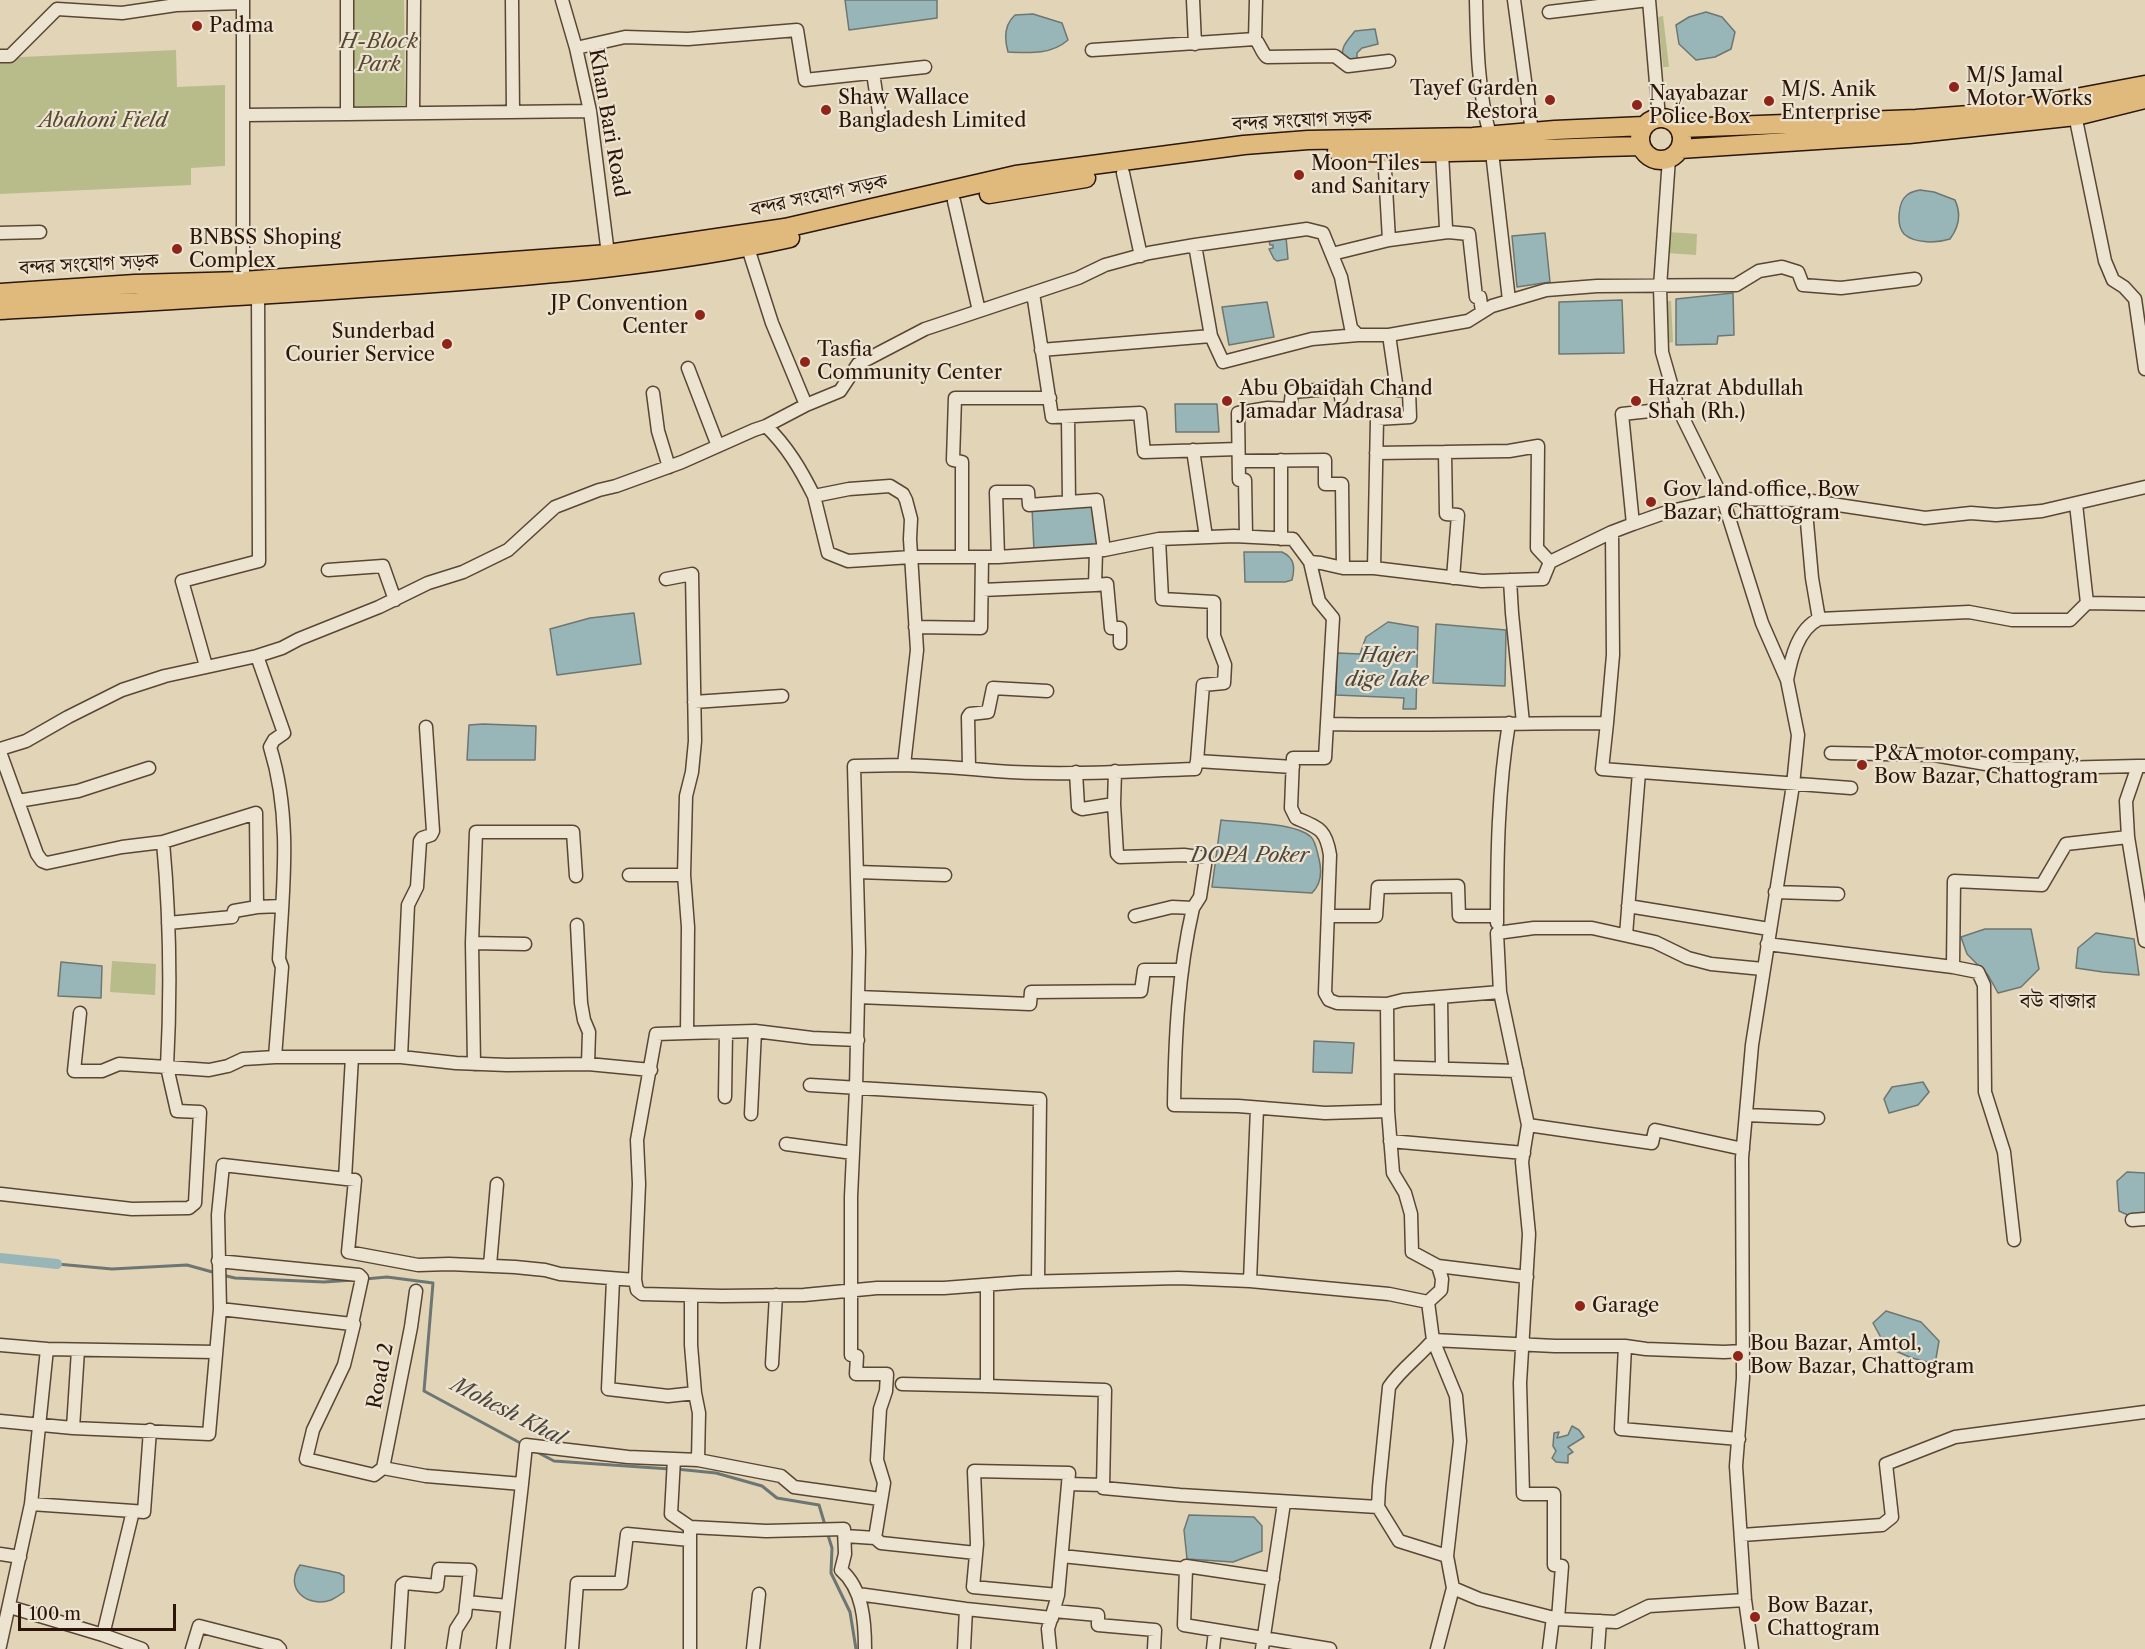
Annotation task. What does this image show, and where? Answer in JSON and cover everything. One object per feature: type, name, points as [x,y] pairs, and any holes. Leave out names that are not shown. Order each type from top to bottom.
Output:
[{"type":"highway","points":[[2145,85],[2074,108],[1973,115],[1680,128],[1669,120],[1652,122],[1640,139],[1641,146],[1650,157],[1663,160],[1675,153],[1909,134],[2145,99]]},
{"type":"highway","name":"বন্দর সংযোগ সড়ক","points":[[0,293],[135,284],[251,288],[516,277],[748,248],[1042,183],[1274,152],[1308,150],[1442,153],[1491,144],[1532,132],[1652,122]]},
{"type":"highway","points":[[1675,153],[1681,135],[1680,128]]},
{"type":"highway","name":"বন্দর সংযোগ সড়ক","points":[[0,310],[659,248],[784,228],[1016,175],[1274,142],[1425,139],[1491,144],[1641,146]]},
{"type":"street","points":[[122,0],[122,13]]},
{"type":"street","points":[[347,0],[347,114]]},
{"type":"street","points":[[413,113],[414,0]]},
{"type":"street","points":[[512,0],[513,112]]},
{"type":"street","name":"Khan Bari Road","points":[[562,0],[576,48],[590,111],[608,254]]},
{"type":"street","points":[[1193,0],[1195,44]]},
{"type":"street","points":[[1255,39],[1256,0]]},
{"type":"street","points":[[1476,0],[1477,46],[1485,120],[1491,144],[1509,300]]},
{"type":"street","points":[[1514,0],[1532,132]]},
{"type":"street","points":[[1549,12],[1649,0],[1652,122]]},
{"type":"street","points":[[0,56],[10,56],[57,9],[122,13],[176,2],[243,2],[243,115],[259,561],[182,581],[206,666]]},
{"type":"street","points":[[576,48],[625,37],[688,39],[797,30],[805,80],[925,67]]},
{"type":"street","points":[[1092,51],[1255,39],[1260,43],[1263,54],[1267,57],[1335,56],[1348,66],[1389,61]]},
{"type":"street","points":[[873,73],[880,119]]},
{"type":"street","points":[[2074,108],[2104,261],[2113,280],[2124,287],[2135,299],[2145,369]]},
{"type":"street","points":[[243,115],[590,111]]},
{"type":"street","points":[[1384,153],[1389,240]]},
{"type":"street","points":[[1442,153],[1448,232]]},
{"type":"street","points":[[1675,153],[1660,287],[1662,352],[1678,408],[1723,499],[1762,623],[1786,680],[1798,735],[1793,785],[1752,1045],[1743,1149],[1743,1378],[1737,1466],[1745,1600],[1752,1649]]},
{"type":"street","points":[[1123,173],[1140,256]]},
{"type":"street","points":[[954,201],[979,311]]},
{"type":"street","points":[[257,907],[256,813],[163,842],[122,847],[47,863],[42,861],[37,854],[0,750],[26,741],[122,690],[165,676],[257,656],[282,648],[395,600],[428,583],[463,572],[508,550],[555,507],[669,467],[754,429],[766,426],[806,405],[840,391],[858,364],[925,329],[1078,278],[1105,265],[1194,245],[1307,229],[1323,233],[1341,277],[1351,328],[1358,335]]},
{"type":"street","points":[[0,233],[40,232]]},
{"type":"street","points":[[1332,254],[1389,240],[1448,232],[1469,234],[1476,297],[1480,297],[1482,312]]},
{"type":"street","points":[[1194,245],[1211,336],[1223,362],[1312,339],[1389,335],[1467,321],[1509,300],[1556,289],[1597,286],[1736,285],[1759,271],[1782,267],[1798,272],[1803,285],[1841,288],[1915,279]]},
{"type":"street","points":[[748,248],[772,323],[806,405]]},
{"type":"street","points":[[1033,293],[1052,417],[1140,412],[1144,452],[1193,450],[1281,460],[1325,460],[1325,484],[1342,484],[1343,568]]},
{"type":"street","points":[[1374,568],[1377,419],[1410,417],[1409,391],[1396,390],[1389,335]]},
{"type":"street","points":[[1041,350],[1211,336]]},
{"type":"street","points":[[688,368],[718,446]]},
{"type":"street","points":[[1246,536],[1245,480],[1239,480],[1238,413],[1268,408],[1290,409],[1292,392],[1341,388],[1341,398]]},
{"type":"street","points":[[653,393],[658,431],[669,467]]},
{"type":"street","points":[[962,556],[962,462],[953,460],[956,398],[1050,398]]},
{"type":"street","points":[[1633,524],[1622,414],[1678,408]]},
{"type":"street","points":[[1068,417],[1069,502]]},
{"type":"street","points":[[766,426],[791,455],[814,496],[828,553],[848,561],[912,557],[998,557],[1100,550],[1160,539],[1246,536],[1293,539],[1310,562],[1319,601],[1333,618],[1325,758],[1293,758],[1291,807],[1296,818],[1322,829],[1328,841],[1330,855],[1329,916],[1325,993],[1329,1000],[1337,1003],[1388,1004],[1403,1000],[1500,992]]},
{"type":"street","points":[[1376,453],[1509,452],[1538,446],[1538,548],[1550,562]]},
{"type":"street","points":[[1193,450],[1206,537]]},
{"type":"street","points":[[1445,452],[1446,514],[1458,515],[1453,578]]},
{"type":"street","points":[[1281,460],[1281,539]]},
{"type":"street","points":[[814,496],[849,489],[890,486],[903,494],[906,500],[911,519],[910,538],[918,650],[904,765]]},
{"type":"street","points":[[1310,562],[1343,568],[1374,568],[1482,581],[1543,579],[1550,562],[1612,532],[1667,512],[1723,499],[1805,500],[1925,518],[1971,513],[1996,515],[2042,511],[2145,487]]},
{"type":"street","points":[[998,557],[996,492],[1028,492],[1029,505],[1097,500],[1100,550],[1095,585]]},
{"type":"street","points":[[1805,500],[1812,578],[1819,619]]},
{"type":"street","points":[[2076,504],[2087,603]]},
{"type":"street","points":[[1612,532],[1613,655],[1602,769],[1851,788]]},
{"type":"street","points":[[875,1538],[884,1483],[877,1460],[880,1409],[886,1391],[886,1374],[856,1374],[857,1356],[851,1355],[851,1197],[860,951],[854,766],[904,765],[969,767],[996,771],[1076,772],[1195,769],[1203,685],[1224,683],[1225,665],[1214,636],[1214,602],[1162,598],[1160,539]]},
{"type":"street","points":[[915,627],[981,628],[982,557]]},
{"type":"street","points":[[328,570],[383,566],[395,600]]},
{"type":"street","points":[[666,579],[692,574],[695,741],[692,772],[686,796],[684,875],[688,927],[687,1033]]},
{"type":"street","points":[[1510,580],[1523,723]]},
{"type":"street","points":[[982,590],[1107,584],[1111,627],[1120,628],[1120,643]]},
{"type":"street","points":[[1786,680],[1792,653],[1810,623],[1819,619],[1969,612],[2012,621],[2070,620],[2087,603],[2145,604]]},
{"type":"street","points":[[257,656],[284,733],[274,740],[270,747],[276,768],[284,835],[285,867],[279,959],[282,967],[275,1057]]},
{"type":"street","points":[[969,767],[968,717],[970,714],[988,712],[993,688],[1047,691]]},
{"type":"street","points":[[694,702],[782,696]]},
{"type":"street","points":[[1509,723],[1502,770],[1496,875],[1497,933],[1500,992],[1528,1125],[1522,1162],[1529,1234],[1520,1383],[1523,1494],[1554,1494],[1554,1565],[1562,1566],[1550,1649]]},
{"type":"street","points":[[1327,724],[1396,726],[1607,723]]},
{"type":"street","points":[[401,1057],[408,905],[417,887],[420,841],[431,835],[433,831],[426,727]]},
{"type":"street","points":[[1831,753],[1934,755],[2015,769],[2142,766],[2126,801],[2128,837],[2145,941]]},
{"type":"street","points":[[1197,762],[1293,767]]},
{"type":"street","points":[[18,801],[78,791],[148,768]]},
{"type":"street","points":[[1115,771],[1117,854],[1120,856],[1184,855],[1206,858],[1200,897],[1193,908],[1185,944],[1176,1020],[1174,1105],[1325,1113],[1388,1111]]},
{"type":"street","points":[[1076,772],[1078,807],[1082,809],[1114,804]]},
{"type":"street","points":[[1626,935],[1639,772]]},
{"type":"street","points":[[474,1064],[472,943],[476,832],[573,832],[576,876]]},
{"type":"street","points":[[1953,967],[1954,881],[2042,885],[2066,844],[2128,837]]},
{"type":"street","points":[[1,1194],[132,1209],[189,1208],[195,1203],[200,1112],[177,1111],[167,1067],[170,1015],[163,842]]},
{"type":"street","points":[[858,872],[945,875]]},
{"type":"street","points":[[629,875],[684,875]]},
{"type":"street","points":[[1329,916],[1376,916],[1378,887],[1458,886],[1459,916],[1497,916]]},
{"type":"street","points":[[1775,892],[1838,894]]},
{"type":"street","points":[[168,922],[232,917],[234,911],[282,906]]},
{"type":"street","points":[[1628,906],[1769,929]]},
{"type":"street","points":[[1136,916],[1172,907],[1193,908]]},
{"type":"street","points":[[577,925],[581,1003],[589,1032],[588,1064]]},
{"type":"street","points":[[1497,933],[1534,928],[1592,927],[1655,942],[1688,958],[1711,964],[1763,969]]},
{"type":"street","points":[[472,943],[525,944]]},
{"type":"street","points":[[1767,944],[1978,972],[1984,985],[1985,1092],[2004,1152],[2014,1240]]},
{"type":"street","points":[[858,997],[1030,1004],[1031,992],[1141,991],[1144,970],[1182,970]]},
{"type":"street","points":[[1441,997],[1442,1069]]},
{"type":"street","points":[[1388,1004],[1388,1111],[1393,1173],[1406,1193],[1411,1214],[1412,1252],[1438,1266],[1527,1277]]},
{"type":"street","points":[[80,1013],[74,1071],[102,1071],[119,1064],[209,1070],[228,1066],[243,1059],[275,1057],[401,1057],[474,1064],[588,1064],[651,1070]]},
{"type":"street","points":[[858,1040],[755,1031],[656,1034],[637,1140],[639,1184],[635,1280],[637,1290],[642,1294],[691,1296],[822,1295],[877,1288],[944,1288],[1038,1282],[1178,1278],[1250,1281],[1389,1294],[1428,1302]]},
{"type":"street","points":[[751,1114],[755,1031]]},
{"type":"street","points":[[725,1097],[726,1032]]},
{"type":"street","points":[[345,1179],[352,1057]]},
{"type":"street","points":[[1388,1067],[1517,1071]]},
{"type":"street","points":[[810,1085],[1040,1099],[1038,1282]]},
{"type":"street","points":[[1250,1281],[1257,1108]]},
{"type":"street","points":[[1746,1115],[1818,1118]]},
{"type":"street","points":[[1528,1125],[1652,1143],[1655,1131],[1743,1149]]},
{"type":"street","points":[[1390,1141],[1524,1153]]},
{"type":"street","points":[[786,1144],[853,1153]]},
{"type":"street","points":[[0,1421],[74,1428],[209,1434],[220,1309],[218,1215],[223,1165],[355,1180],[348,1252],[418,1265],[490,1265],[613,1280],[635,1280]]},
{"type":"street","points":[[490,1265],[497,1184]]},
{"type":"street","points":[[2132,1220],[2145,1219]]},
{"type":"street","points":[[218,1261],[359,1275],[362,1278],[344,1365],[313,1430],[306,1459],[374,1475],[383,1468],[426,1476],[522,1484]]},
{"type":"street","points":[[1428,1302],[1441,1290],[1442,1279],[1438,1266]]},
{"type":"street","points":[[613,1280],[608,1389],[668,1396],[694,1393]]},
{"type":"street","points":[[987,1285],[987,1386]]},
{"type":"street","name":"Road 2","points":[[383,1468],[416,1291]]},
{"type":"street","points":[[772,1364],[776,1295]]},
{"type":"street","points":[[691,1296],[694,1393],[699,1413],[698,1460]]},
{"type":"street","points":[[1428,1302],[1433,1340],[1456,1396],[1460,1441],[1447,1556],[1453,1588],[1437,1649]]},
{"type":"street","points":[[220,1309],[352,1324]]},
{"type":"street","points":[[1433,1340],[1743,1351]]},
{"type":"street","points":[[1433,1340],[1419,1356],[1398,1373],[1389,1387],[1378,1508],[1399,1541],[1447,1556]]},
{"type":"street","points":[[0,1345],[47,1349],[215,1352]]},
{"type":"street","points":[[1625,1346],[1622,1429],[1738,1439]]},
{"type":"street","points":[[0,1646],[31,1504],[47,1349]]},
{"type":"street","points":[[74,1428],[78,1350]]},
{"type":"street","points":[[902,1384],[1105,1390],[1103,1488],[1284,1503],[1378,1508]]},
{"type":"street","points":[[1742,1535],[1882,1525],[1892,1517],[1886,1464],[1955,1437],[2145,1412]]},
{"type":"street","points":[[31,1504],[144,1512],[150,1430]]},
{"type":"street","points":[[503,1649],[526,1445],[628,1457],[698,1460],[781,1476],[794,1487],[880,1499]]},
{"type":"street","points":[[674,1459],[670,1514],[690,1534],[690,1649]]},
{"type":"street","points":[[1050,1649],[1048,1629],[1058,1594],[1069,1473],[974,1472],[976,1553],[973,1587],[1058,1594]]},
{"type":"street","points":[[1068,1484],[1103,1485]]},
{"type":"street","points":[[1262,1644],[1284,1503]]},
{"type":"street","points":[[103,1635],[133,1511]]},
{"type":"street","points":[[572,1649],[577,1582],[621,1583],[627,1534],[844,1529],[845,1554],[841,1570],[858,1594],[865,1649]]},
{"type":"street","points":[[845,1536],[875,1538],[881,1544],[976,1553]]},
{"type":"street","points":[[0,1554],[20,1557]]},
{"type":"street","points":[[1062,1556],[1186,1569],[1186,1566],[1273,1579]]},
{"type":"street","points":[[398,1649],[402,1585],[405,1583],[437,1586],[439,1569],[470,1570],[465,1615],[456,1629],[453,1649]]},
{"type":"street","points":[[1186,1569],[1184,1626],[1215,1631],[1262,1644],[1330,1649]]},
{"type":"street","points":[[1453,1588],[1479,1599],[1556,1618],[1616,1623],[1650,1606],[1745,1600]]},
{"type":"street","points":[[753,1649],[759,1594]]},
{"type":"street","points":[[858,1594],[966,1609],[1098,1615],[1098,1625],[1155,1630],[1154,1649]]},
{"type":"street","points":[[467,1602],[508,1606]]},
{"type":"street","points":[[9,1607],[142,1649]]},
{"type":"street","points":[[964,1649],[966,1609]]},
{"type":"street","points":[[1598,1649],[1600,1621]]},
{"type":"street","points":[[192,1649],[199,1626],[280,1649]]},
{"type":"street","points":[[1213,1649],[1215,1631]]},
{"type":"green space","name":"H-Block Park","points":[[353,0],[404,0],[405,107],[354,108]]},
{"type":"green space","points":[[1663,16],[1669,67],[1663,67],[1658,17]]},
{"type":"green space","name":"Abahoni Field","points":[[176,50],[177,87],[225,85],[225,166],[191,168],[191,185],[0,194],[0,58]]},
{"type":"green space","points":[[1668,232],[1697,234],[1696,255],[1667,253]]},
{"type":"green space","points":[[1667,301],[1671,301],[1673,342],[1669,343]]},
{"type":"green space","points":[[112,961],[156,964],[155,995],[110,992]]},
{"type":"water","points":[[845,0],[937,0],[937,18],[849,30]]},
{"type":"water","points":[[1706,12],[1722,17],[1735,32],[1731,49],[1715,57],[1696,60],[1679,44],[1676,25],[1689,17]]},
{"type":"water","points":[[1033,14],[1062,23],[1068,40],[1047,51],[1008,52],[1006,32],[1011,19],[1015,15]]},
{"type":"water","points":[[1375,29],[1378,44],[1362,48],[1357,53],[1357,60],[1344,60],[1343,48],[1355,31]]},
{"type":"water","points":[[1920,190],[1934,192],[1955,200],[1958,220],[1950,239],[1933,242],[1914,240],[1901,230],[1900,208],[1904,198]]},
{"type":"water","points":[[1545,233],[1550,282],[1517,287],[1512,236]]},
{"type":"water","points":[[1286,237],[1288,259],[1277,261],[1269,249],[1273,248],[1273,245],[1270,245],[1269,241]]},
{"type":"water","points":[[1733,293],[1734,335],[1718,336],[1717,344],[1676,345],[1676,299]]},
{"type":"water","points":[[1622,300],[1624,353],[1559,354],[1559,302]]},
{"type":"water","points":[[1267,302],[1274,337],[1229,345],[1222,307]]},
{"type":"water","points":[[1175,404],[1217,404],[1219,432],[1176,432]]},
{"type":"water","points":[[1095,503],[1099,546],[1034,551],[1032,507]]},
{"type":"water","points":[[1244,552],[1282,552],[1286,554],[1293,564],[1292,580],[1245,582]]},
{"type":"water","points":[[634,613],[641,664],[557,675],[550,629],[590,618]]},
{"type":"water","name":"Hajer dige lake","points":[[1388,622],[1418,627],[1416,709],[1403,709],[1404,698],[1336,695],[1337,653],[1360,654],[1366,637]]},
{"type":"water","name":"Hajer dige lake","points":[[1436,624],[1506,630],[1505,686],[1433,683]]},
{"type":"water","points":[[469,725],[536,726],[535,760],[467,760]]},
{"type":"water","name":"DOPA Poker","points":[[1221,820],[1293,828],[1311,837],[1316,847],[1320,868],[1319,881],[1312,893],[1212,887]]},
{"type":"water","points":[[1985,929],[2031,929],[2039,969],[2021,987],[1998,993],[1988,975],[1967,954],[1961,937]]},
{"type":"water","points":[[2096,933],[2134,939],[2139,975],[2076,968],[2078,948]]},
{"type":"water","points":[[61,962],[102,966],[101,998],[58,996]]},
{"type":"water","points":[[1314,1041],[1354,1043],[1352,1073],[1313,1072]]},
{"type":"water","points":[[1923,1082],[1929,1092],[1918,1105],[1889,1113],[1884,1099],[1892,1087]]},
{"type":"water","points":[[2127,1172],[2145,1173],[2145,1214],[2130,1216],[2119,1211],[2117,1181]]},
{"type":"water","points":[[1886,1311],[1921,1322],[1939,1341],[1935,1364],[1912,1358],[1886,1347],[1873,1323]]},
{"type":"water","points":[[1572,1426],[1584,1437],[1568,1447],[1573,1452],[1568,1455],[1568,1463],[1556,1462],[1552,1458],[1556,1451],[1553,1446],[1554,1433],[1559,1432],[1557,1438],[1568,1435]]},
{"type":"water","points":[[1189,1515],[1254,1517],[1262,1526],[1262,1551],[1233,1562],[1187,1559],[1184,1530]]},
{"type":"water","points":[[300,1565],[344,1576],[344,1592],[331,1600],[322,1602],[307,1599],[296,1589],[294,1582]]},
{"type":"waterway","name":"Mohesh Khal","points":[[0,1258],[57,1264]]},
{"type":"waterway","name":"Mohesh Khal","points":[[57,1264],[112,1269],[187,1265],[216,1273]]},
{"type":"waterway","name":"Mohesh Khal","points":[[222,1275],[235,1278],[324,1282],[353,1280]]},
{"type":"waterway","name":"Mohesh Khal","points":[[365,1279],[387,1277],[433,1283],[424,1391],[524,1445]]},
{"type":"waterway","name":"Mohesh Khal","points":[[535,1451],[554,1461],[670,1469]]},
{"type":"waterway","name":"Mohesh Khal","points":[[676,1469],[716,1473],[762,1486],[777,1498],[819,1505],[825,1525]]},
{"type":"waterway","name":"Mohesh Khal","points":[[827,1532],[832,1548],[831,1573],[850,1612],[856,1649]]},
{"type":"place","name":"Padma","points":[[197,26]]},
{"type":"place","name":"M/S Jamal Motor Works","points":[[1954,87]]},
{"type":"place","name":"Tayef Garden Restora","points":[[1550,100]]},
{"type":"place","name":"M/S. Anik Enterprise","points":[[1769,101]]},
{"type":"place","name":"Nayabazar Police Box","points":[[1637,105]]},
{"type":"place","name":"Shaw Wallace Bangladesh Limited","points":[[826,110]]},
{"type":"place","name":"Moon Tiles and Sanitary","points":[[1299,175]]},
{"type":"place","name":"BNBSS Shoping Complex","points":[[177,249]]},
{"type":"place","name":"JP Convention Center","points":[[700,315]]},
{"type":"place","name":"Sunderbad Courier Service","points":[[447,344]]},
{"type":"place","name":"Tasfia Community Center","points":[[805,362]]},
{"type":"place","name":"Abu Obaidah Chand Jamadar Madrasa","points":[[1227,401]]},
{"type":"place","name":"Hazrat Abdullah Shah (Rh.)","points":[[1636,401]]},
{"type":"place","name":"Gov land office, Bow Bazar, Chattogram","points":[[1651,502]]},
{"type":"place","name":"P&A motor company, Bow Bazar, Chattogram","points":[[1862,765]]},
{"type":"place","name":"Garage","points":[[1580,1306]]},
{"type":"place","name":"Bou Bazar, Amtol, Bow Bazar, Chattogram","points":[[1738,1356]]},
{"type":"place","name":"Bow Bazar, Chattogram","points":[[1755,1617]]},
{"type":"district","name":"বউ বাজার","points":[[2058,1002]]}]
